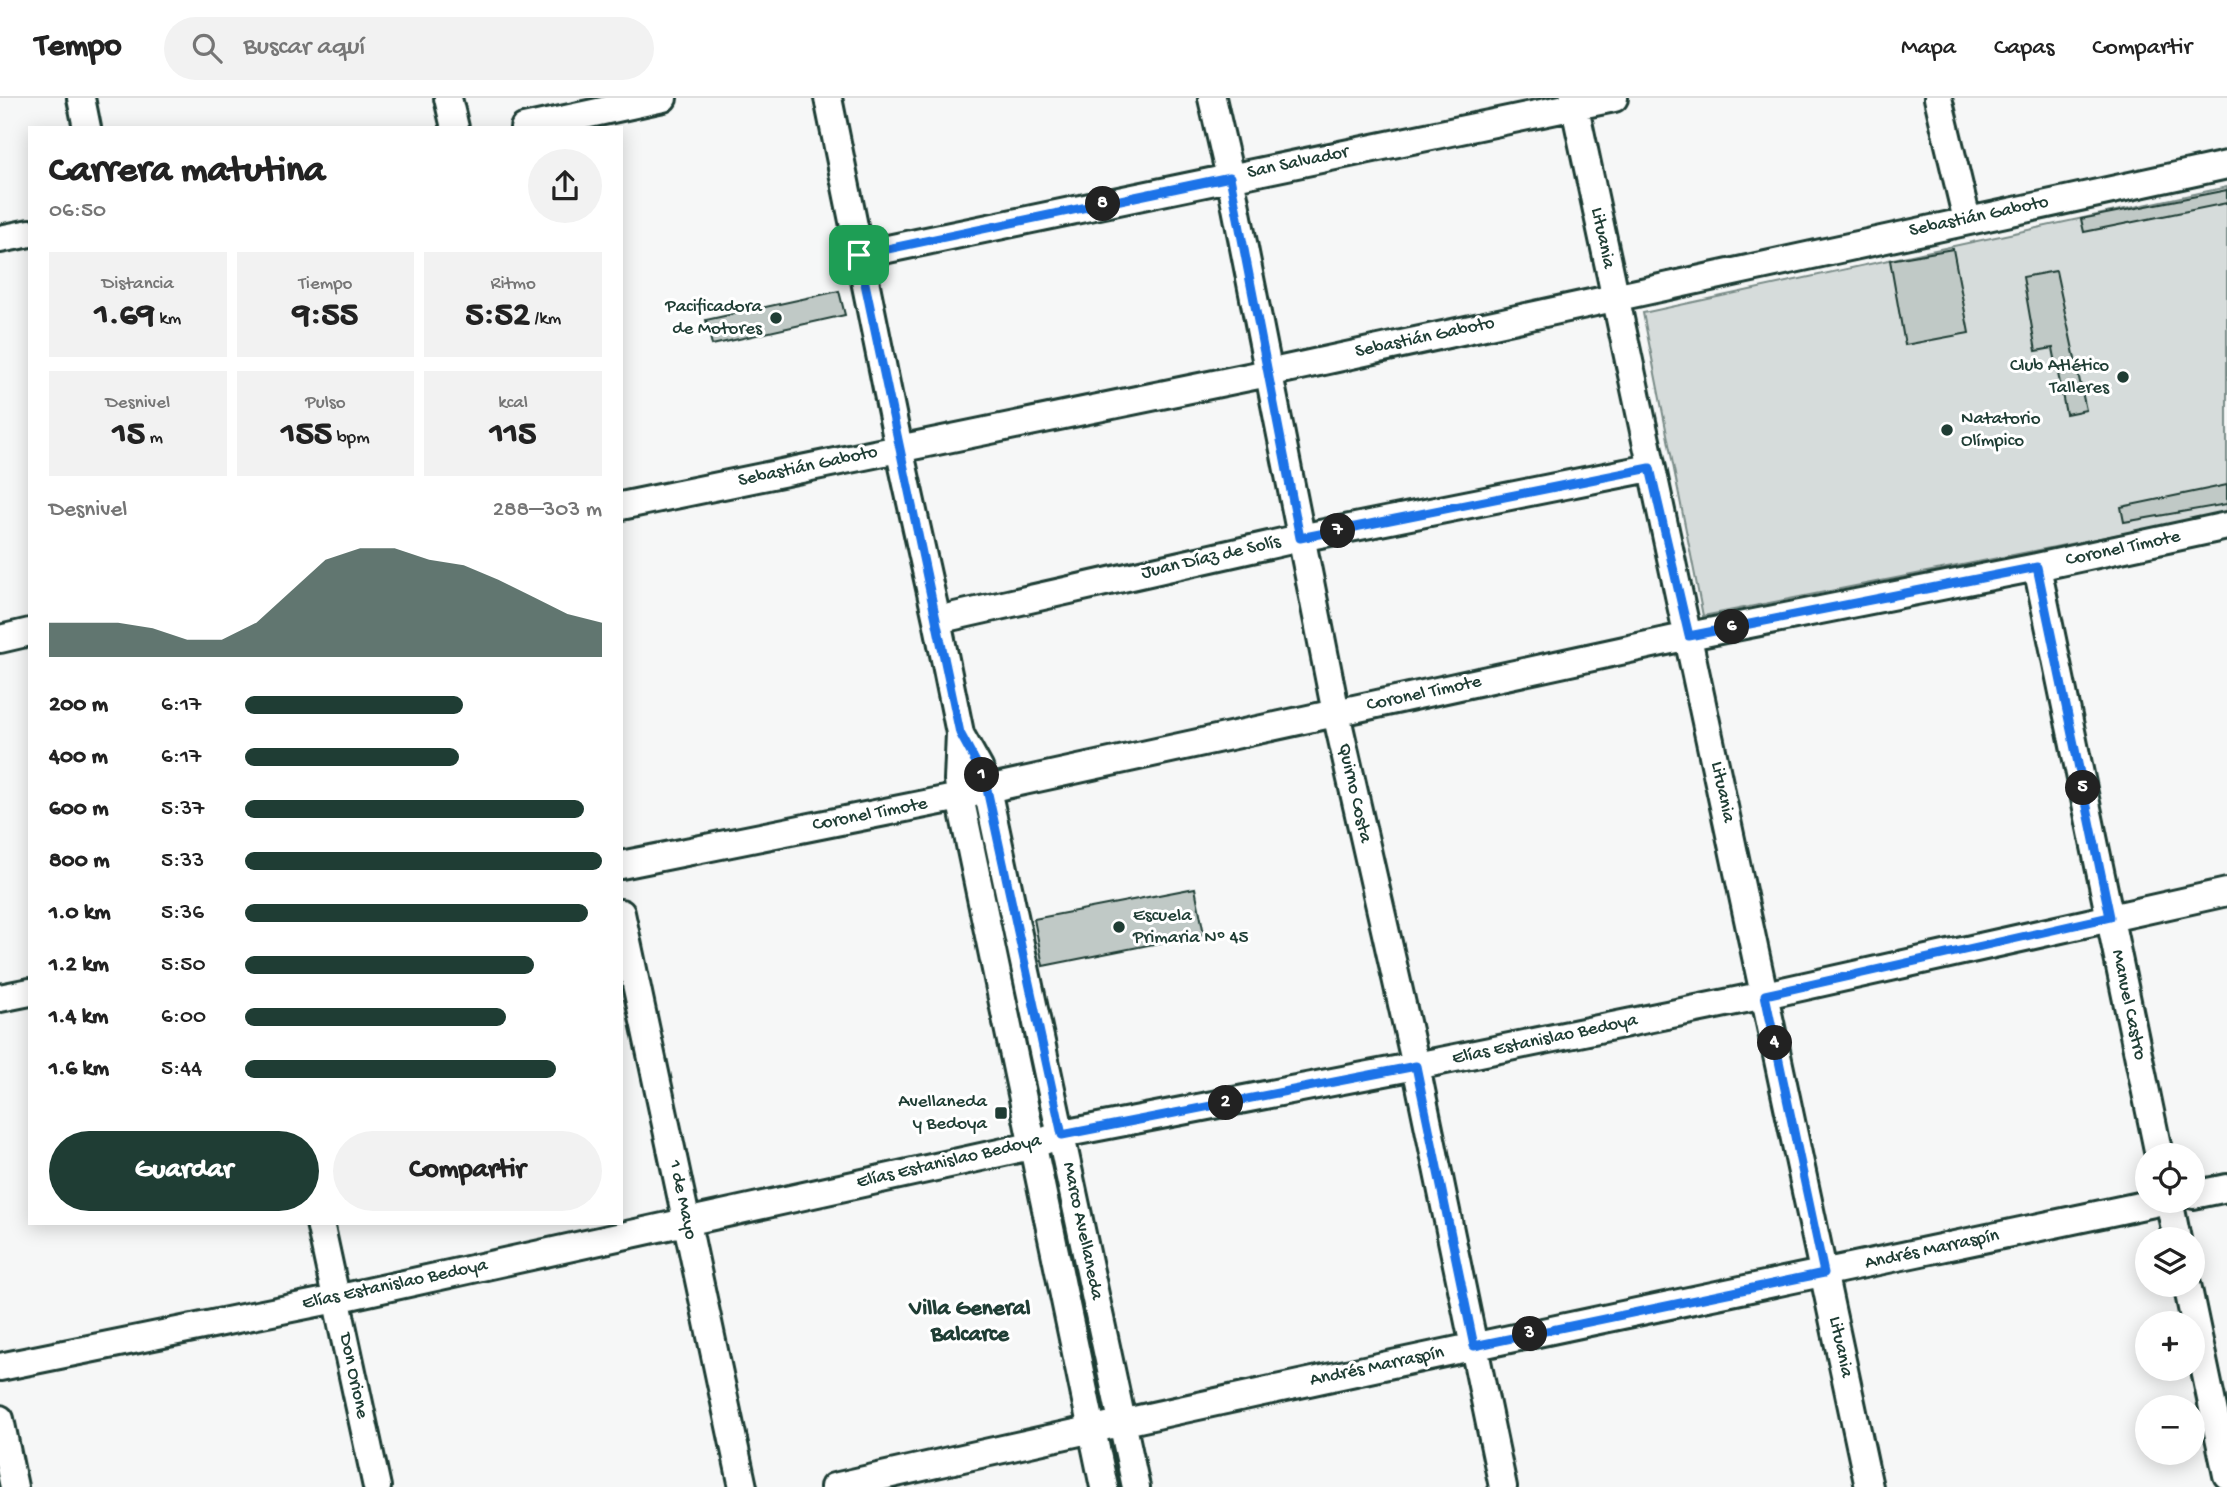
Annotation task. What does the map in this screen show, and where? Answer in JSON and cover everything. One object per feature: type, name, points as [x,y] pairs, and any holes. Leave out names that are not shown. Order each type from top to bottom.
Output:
[{"type":"street","points":[[80,98],[87,126]]},
{"type":"street","points":[[449,98],[455,126]]},
{"type":"street","points":[[533,126],[663,98]]},
{"type":"street","name":"Marco Avellaneda","points":[[828,98],[960,733],[960,797],[1104,1487]]},
{"type":"street","name":"Quirno Costa","points":[[1212,98],[1336,713],[1416,1066],[1503,1487]]},
{"type":"street","name":"San Salvador","points":[[859,255],[1574,102],[1614,98]]},
{"type":"street","points":[[1938,98],[1967,220]]},
{"type":"street","name":"Lituania","points":[[1574,102],[1868,1487]]},
{"type":"street","name":"Sebastián Gaboto","points":[[623,506],[1268,373],[2227,165]]},
{"type":"street","points":[[0,239],[28,233]]},
{"type":"street","name":"Juan Díaz de Solís","points":[[937,620],[1300,538],[1650,468]]},
{"type":"street","name":"Coronel Timote","points":[[623,865],[960,797],[1689,636],[2037,567],[2227,526]]},
{"type":"street","name":"Manuel Castro","points":[[2037,567],[2157,1143]]},
{"type":"street","points":[[0,639],[28,632]]},
{"type":"street","name":"Marco Avellaneda","points":[[960,733],[987,789],[1136,1487]]},
{"type":"street","name":"Elías Estanislao Bedoya","points":[[0,1367],[335,1299],[1031,1146],[1062,1135],[1765,995],[2227,892]]},
{"type":"street","name":"1 de Mayo","points":[[623,923],[743,1487]]},
{"type":"street","points":[[0,998],[28,992]]},
{"type":"street","points":[[2205,1193],[2227,1188]]},
{"type":"street","name":"Andrés Marraspín","points":[[834,1487],[1092,1428],[2135,1207]]},
{"type":"street","name":"Don Orione","points":[[320,1225],[377,1487]]},
{"type":"street","points":[[2190,1297],[2227,1475]]},
{"type":"street","points":[[0,1419],[14,1487]]},
{"type":"shaded area","name":"Club Atlético Talleres","points":[[2227,187],[2227,513],[1703,616],[1643,313]]},
{"type":"building","points":[[2227,190],[2227,203],[2084,232],[2081,219]]},
{"type":"building","points":[[1953,249],[1969,333],[1905,345],[1890,260]]},
{"type":"building","points":[[2056,271],[2086,410],[2066,414],[2053,348],[2036,351],[2023,277]]},
{"type":"building","name":"Pacificadora de Motores","points":[[839,291],[845,315],[712,345],[706,320]]},
{"type":"building","points":[[2227,485],[2227,504],[2124,522],[2121,507]]},
{"type":"building","name":"Escuela Primaria Nº 45","points":[[1195,888],[1204,934],[1043,966],[1034,919]]},
{"type":"place","name":"Pacificadora de Motores","points":[[776,318]]},
{"type":"place","name":"Club Atlético Talleres","points":[[2123,377]]},
{"type":"place","name":"Natatorio Olímpico","points":[[1947,430]]},
{"type":"place","name":"Escuela Primaria Nº 45","points":[[1119,927]]},
{"type":"place","name":"Avellaneda y Bedoya","points":[[1001,1113]]},
{"type":"district","name":"Villa General Balcarce","points":[[970,1322]]},
{"type":"route","points":[[1230,177],[1300,538],[1650,468],[1689,636],[2037,567],[2110,917],[1765,995],[1824,1273],[1474,1346],[1416,1066],[1062,1135],[987,789],[960,733],[859,255],[1230,177]]}]
